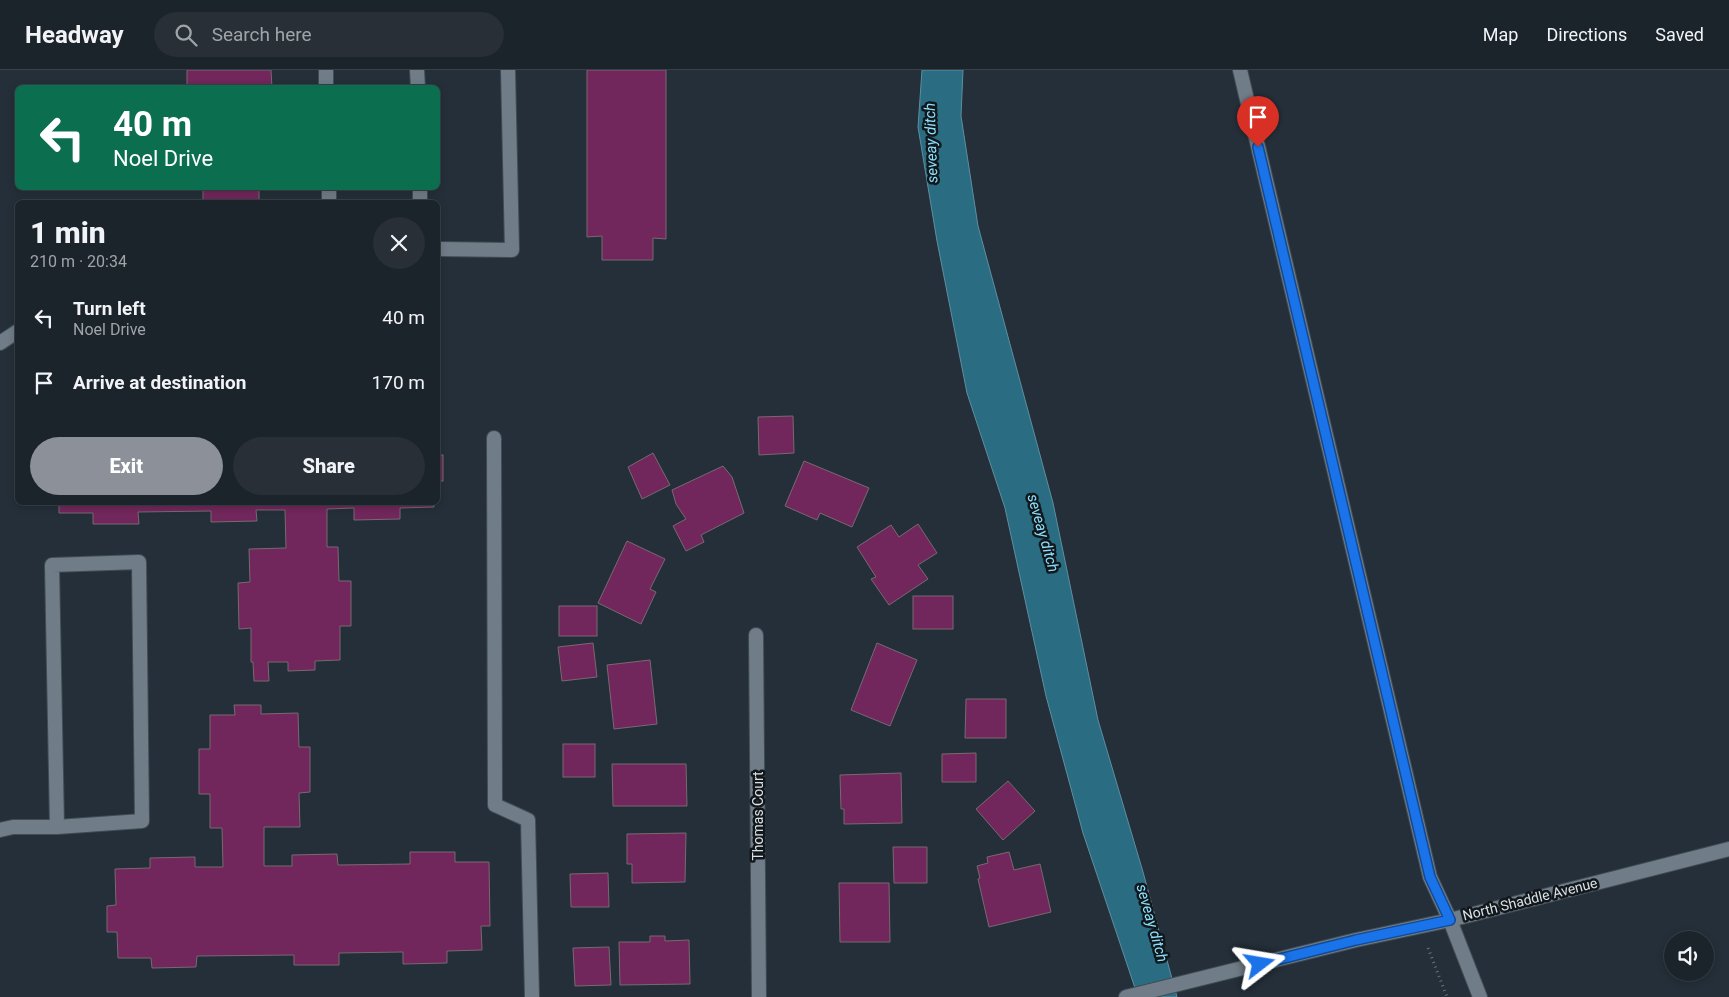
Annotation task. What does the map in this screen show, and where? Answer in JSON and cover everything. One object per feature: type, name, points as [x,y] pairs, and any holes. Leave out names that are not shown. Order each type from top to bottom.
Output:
[{"type":"street","points":[[326,70],[326,85]]},
{"type":"street","points":[[417,70],[418,85]]},
{"type":"street","points":[[440,249],[512,250],[508,70]]},
{"type":"street","points":[[1240,70],[1430,877],[1450,920],[1480,997]]},
{"type":"street","points":[[0,343],[15,333]]},
{"type":"street","points":[[494,438],[495,805],[528,820],[532,997]]},
{"type":"street","points":[[0,830],[13,826],[56,826],[142,821],[139,562],[52,565],[56,826]]},
{"type":"street","name":"Thomas Court","points":[[756,635],[759,997]]},
{"type":"street","name":"North Shaddle Avenue","points":[[1127,997],[1356,940],[1450,920],[1729,849]]},
{"type":"path","points":[[1419,927],[1447,997]]},
{"type":"water","name":"seveay ditch","points":[[922,70],[963,70],[961,116],[978,226],[1053,503],[1098,720],[1143,872],[1177,997],[1138,997],[1083,833],[1046,696],[1005,508],[967,393],[937,241],[918,127]]},
{"type":"building","points":[[187,70],[271,70],[272,85],[187,85]]},
{"type":"building","points":[[587,70],[666,70],[666,239],[653,238],[653,260],[602,260],[602,236],[587,237]]},
{"type":"building","points":[[203,190],[259,190],[259,200],[203,200]]},
{"type":"building","points":[[793,416],[794,453],[759,455],[758,417]]},
{"type":"building","points":[[653,453],[670,485],[642,499],[628,467]]},
{"type":"building","points":[[440,455],[443,455],[443,481],[440,481]]},
{"type":"building","points":[[804,461],[869,488],[852,527],[820,513],[817,520],[785,506]]},
{"type":"building","points":[[723,466],[732,477],[744,513],[701,535],[704,542],[686,551],[673,526],[686,519],[676,504],[672,490]]},
{"type":"building","points":[[59,505],[434,505],[434,507],[400,508],[400,519],[354,520],[354,508],[327,509],[327,547],[338,547],[339,581],[351,581],[351,626],[340,626],[340,660],[315,661],[315,670],[288,671],[288,662],[268,662],[269,681],[254,681],[253,662],[251,662],[251,628],[239,629],[238,583],[250,582],[249,549],[286,548],[285,510],[256,510],[257,521],[211,522],[211,511],[138,512],[139,524],[93,524],[93,513],[59,513]]},
{"type":"building","points":[[918,524],[937,553],[918,565],[928,579],[889,605],[871,579],[876,577],[857,547],[891,525],[899,537]]},
{"type":"building","points":[[627,541],[665,559],[650,589],[656,592],[641,624],[598,603]]},
{"type":"building","points":[[913,596],[953,596],[953,629],[913,629]]},
{"type":"building","points":[[559,606],[597,606],[597,636],[559,636]]},
{"type":"building","points":[[593,643],[597,677],[562,681],[558,647]]},
{"type":"building","points":[[877,643],[917,660],[890,726],[851,710]]},
{"type":"building","points":[[650,660],[657,724],[614,729],[607,665]]},
{"type":"building","points":[[966,699],[1006,699],[1006,738],[965,738]]},
{"type":"building","points":[[234,705],[261,705],[261,714],[298,713],[299,747],[310,747],[310,792],[299,793],[300,827],[264,827],[264,866],[292,866],[292,855],[337,854],[338,865],[410,864],[410,852],[455,852],[455,862],[489,862],[490,926],[481,926],[482,950],[447,951],[447,963],[403,964],[403,952],[339,953],[339,965],[294,965],[294,955],[197,956],[196,967],[152,968],[151,958],[118,958],[117,932],[107,932],[107,906],[116,905],[115,869],[150,868],[150,858],[195,857],[195,867],[223,867],[222,828],[210,828],[210,794],[199,794],[199,749],[210,749],[210,715],[235,715]]},
{"type":"building","points":[[563,744],[595,744],[595,777],[563,777]]},
{"type":"building","points":[[976,753],[976,782],[942,782],[942,754]]},
{"type":"building","points":[[612,764],[686,764],[687,806],[613,806]]},
{"type":"building","points":[[901,773],[902,823],[844,824],[844,809],[841,809],[840,775]]},
{"type":"building","points":[[1008,781],[1035,811],[1003,840],[976,809]]},
{"type":"building","points":[[686,833],[685,882],[632,883],[632,864],[627,864],[627,834]]},
{"type":"building","points":[[893,847],[927,847],[927,883],[894,883]]},
{"type":"building","points":[[1009,852],[1014,870],[1040,864],[1051,912],[989,927],[978,879],[980,878],[977,866],[988,863],[987,857]]},
{"type":"building","points":[[608,873],[609,907],[571,907],[570,874]]},
{"type":"building","points":[[839,883],[889,883],[890,942],[840,942]]},
{"type":"building","points":[[650,936],[665,936],[665,941],[689,940],[690,984],[620,985],[619,942],[650,942]]},
{"type":"building","points":[[609,947],[611,985],[575,986],[573,948]]},
{"type":"route","points":[[1258,147],[1430,877],[1450,920],[1356,940],[1260,964]]}]
